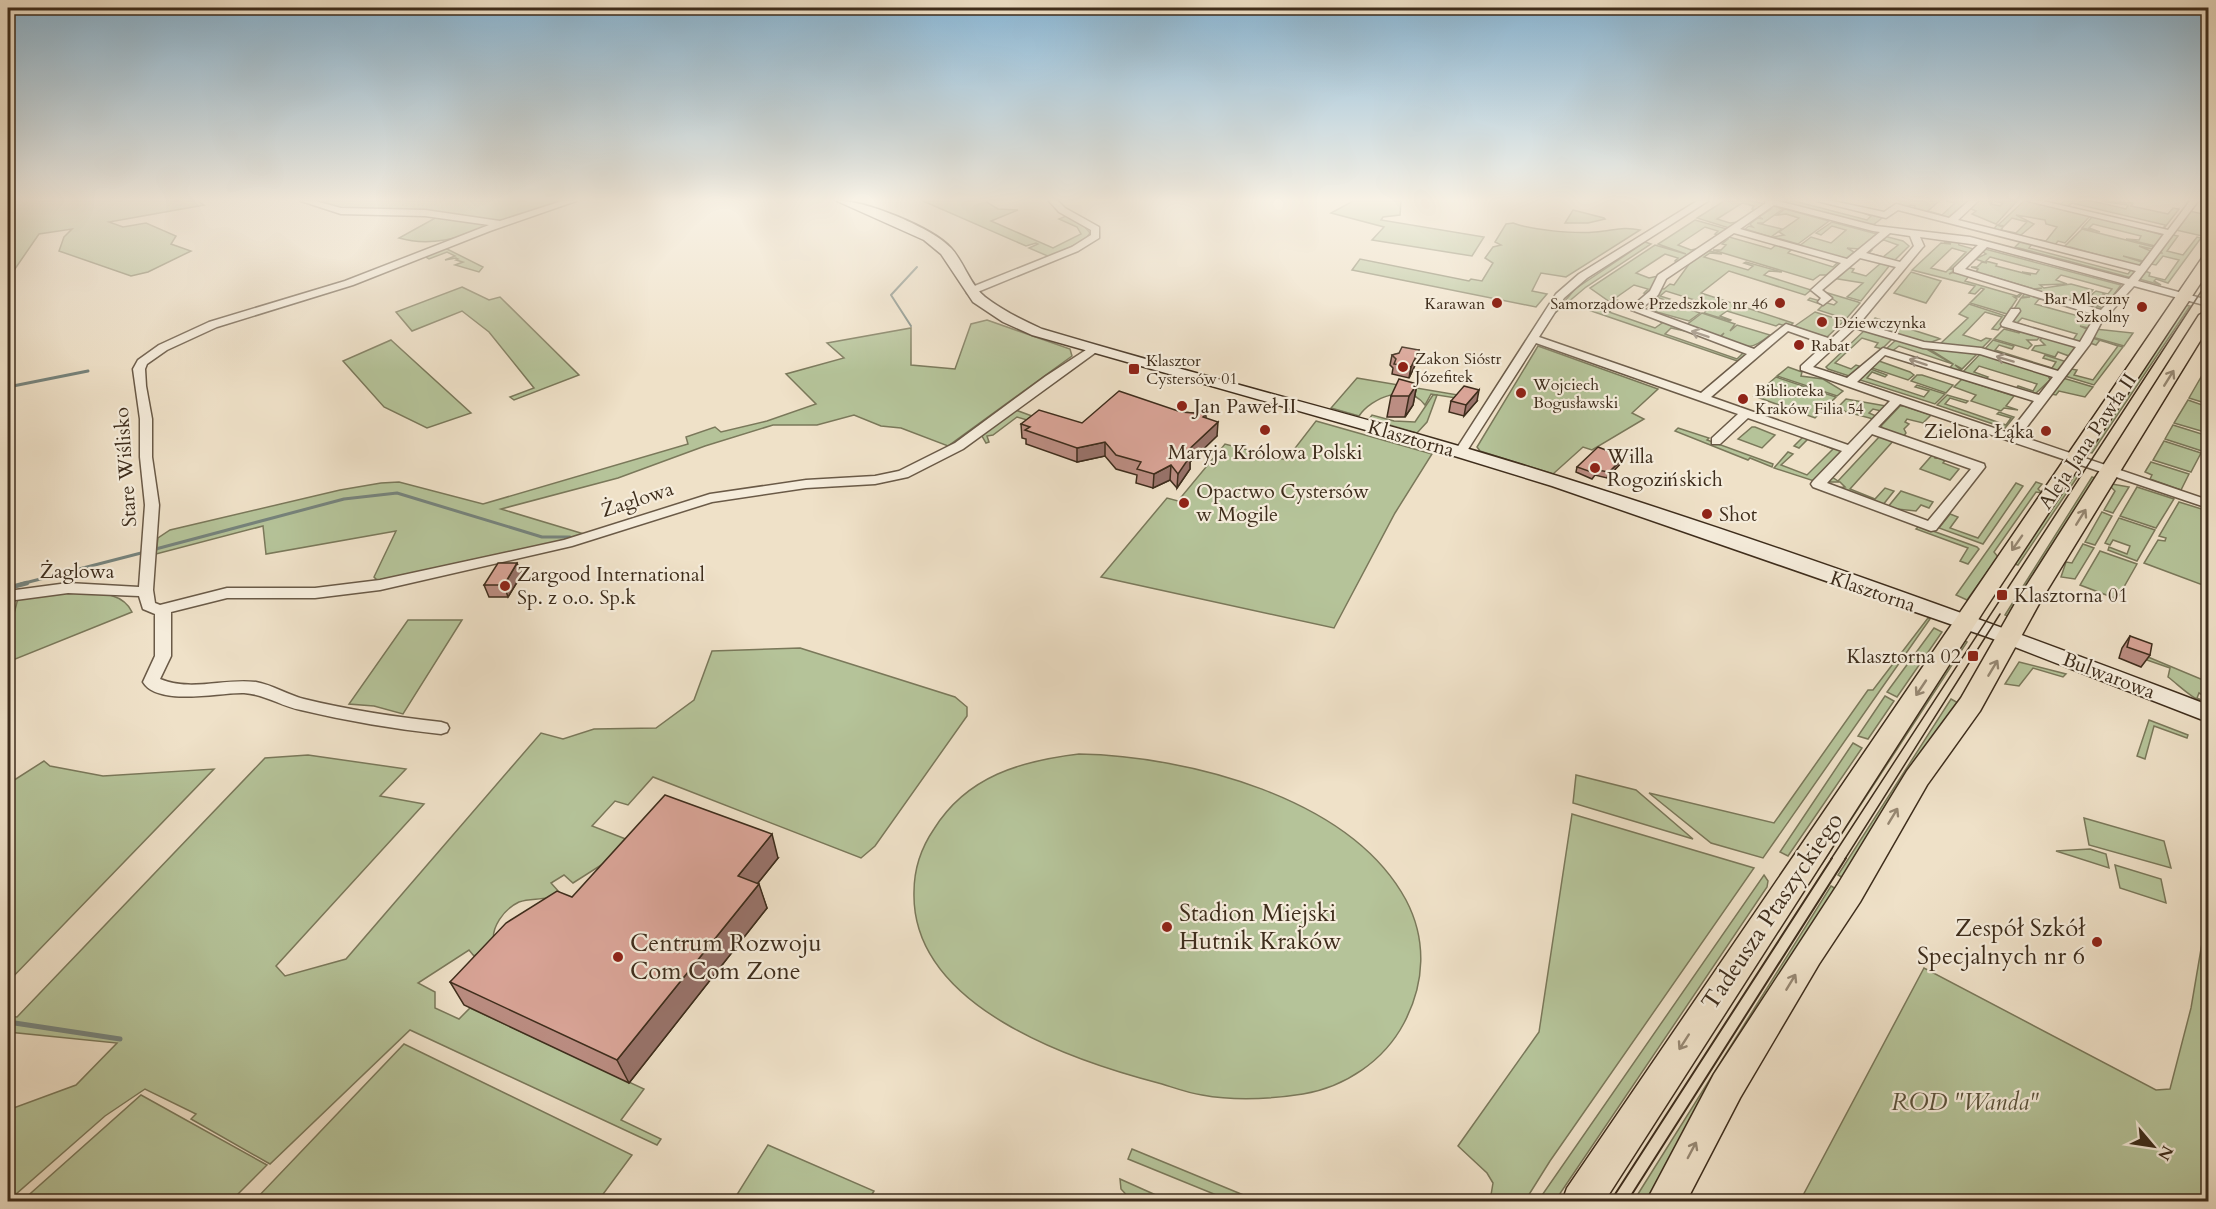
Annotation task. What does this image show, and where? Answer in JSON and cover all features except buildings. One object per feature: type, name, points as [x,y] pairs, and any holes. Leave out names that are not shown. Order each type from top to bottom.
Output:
[{"type":"main road","name":"Aleja Jana Pawła II","points":[[1964,621],[2208,261]]},
{"type":"main road","name":"Aleja Jana Pawła II","points":[[2010,637],[2028,602],[2208,315]]},
{"type":"main road","name":"Tadeusza Ptaszyckiego","points":[[1581,1202],[1964,621]]},
{"type":"main road","points":[[1665,1202],[1713,1111],[1777,1004],[1850,893],[1917,778],[1971,704],[2010,637]]},
{"type":"street","name":"Stare Wiślisko","points":[[146,590],[152,505],[146,457],[146,419],[140,386],[139,369],[142,362],[201,330],[310,297],[415,257]]},
{"type":"street","name":"Klasztorna","points":[[950,257],[971,291],[987,306],[1008,319],[1093,350],[1461,452],[2010,637]]},
{"type":"street","points":[[971,291],[1055,257]]},
{"type":"street","points":[[1461,452],[1556,300],[1577,281],[1614,257]]},
{"type":"street","points":[[1690,257],[1659,279],[1655,291],[1634,309],[1755,353]]},
{"type":"street","points":[[1832,257],[1848,262]]},
{"type":"street","points":[[1806,297],[1854,257]]},
{"type":"street","points":[[1871,257],[1900,265]]},
{"type":"street","points":[[1908,257],[1853,324],[1805,368],[2208,504]]},
{"type":"street","points":[[1971,257],[1958,270],[2104,314]]},
{"type":"street","points":[[2038,257],[2133,281],[2208,303]]},
{"type":"street","points":[[2094,257],[2142,270]]},
{"type":"street","points":[[2012,438],[2083,346],[2092,328],[2152,257]]},
{"type":"street","points":[[1816,290],[1827,298],[1823,302]]},
{"type":"street","points":[[2015,311],[2006,324],[2083,346]]},
{"type":"street","points":[[1853,324],[1923,345],[1981,351],[2061,376]]},
{"type":"street","points":[[1704,397],[1786,327],[1833,343]]},
{"type":"street","points":[[1532,338],[1851,450]]},
{"type":"street","name":"Żaglowa","points":[[163,609],[227,593],[315,593],[380,585],[567,543],[710,498],[806,484],[875,480],[903,474],[959,446],[1050,378],[1093,350]]},
{"type":"street","points":[[1849,383],[1882,351],[2042,400]]},
{"type":"street","points":[[1871,429],[1979,466],[1931,527],[1818,484],[1898,399]]},
{"type":"street","points":[[1716,441],[1746,412]]},
{"type":"street","name":"Żaglowa","points":[[8,596],[53,588],[88,588],[130,592],[146,590]]},
{"type":"street","points":[[146,590],[148,606],[163,609],[163,656],[151,682],[168,689],[193,692],[236,687],[257,688],[299,704],[395,723],[441,728]]},
{"type":"street","name":"Bulwarowa","points":[[2010,637],[2208,714]]},
{"type":"green space","points":[[8,257],[23,257],[8,279]]},
{"type":"green space","points":[[77,257],[178,257],[148,272],[131,276]]},
{"type":"green space","points":[[451,257],[464,257],[483,267],[479,272],[455,265],[463,262],[456,258],[445,260]]},
{"type":"green space","points":[[1597,257],[1566,277],[1541,273],[1532,291],[1547,294],[1536,307],[1352,270],[1360,259],[1469,281],[1471,279],[1482,281],[1493,263],[1485,258]]},
{"type":"green space","points":[[1622,257],[1631,257],[1586,287],[1554,314],[1575,289]]},
{"type":"green space","points":[[1636,257],[1660,257],[1636,273],[1649,278],[1658,276],[1649,294],[1644,293],[1648,289],[1634,285],[1614,299],[1628,304],[1632,301],[1637,302],[1629,308],[1610,302],[1590,288]]},
{"type":"green space","points":[[1676,257],[1685,257],[1678,262],[1675,261],[1678,258]]},
{"type":"green space","points":[[1696,257],[1705,257],[1748,270],[1753,266],[1744,263],[1746,262],[1782,272],[1769,271],[1764,275],[1811,290],[1805,295],[1729,271],[1701,293],[1793,323],[1789,327],[1779,324],[1776,326],[1727,311],[1720,316],[1730,321],[1704,313],[1711,305],[1666,291],[1660,296],[1670,299],[1668,301],[1653,296],[1659,288],[1664,289],[1670,284],[1674,285]]},
{"type":"green space","points":[[1738,257],[1802,257],[1833,267],[1838,262],[1829,258],[1841,263],[1826,275],[1820,275],[1813,280]]},
{"type":"green space","points":[[1881,257],[1898,257],[1894,261]]},
{"type":"green space","points":[[1926,257],[1942,257],[1931,268],[1946,272],[1949,269],[1956,270],[1949,274],[1957,271],[1969,276],[1965,281],[2017,296],[2025,290],[2019,297],[2014,297],[2017,299],[2007,314],[1970,303],[1984,289],[1981,288],[1975,294],[1969,293],[1975,286],[1912,270]]},
{"type":"green space","points":[[1961,257],[1969,257],[1956,269],[1950,268]]},
{"type":"green space","points":[[1990,257],[1986,261],[1997,264],[1996,266],[2031,275],[2022,272],[2036,274],[2039,270],[1992,257],[2017,257],[2121,285],[2112,297],[2102,294],[2110,299],[2102,299],[2097,306],[2103,308],[2100,310],[2086,306],[2094,304],[2088,302],[2094,296],[2091,295],[2096,291],[2108,294],[2112,289],[2061,275],[2056,280],[2067,284],[2040,285],[2044,288],[2071,284],[2093,290],[2080,306],[2030,290],[2042,288],[2034,289],[1991,276],[1989,278],[1976,272],[1978,269],[1971,267],[1977,267],[1982,262],[1987,263],[1975,259]]},
{"type":"green space","points":[[2054,257],[2065,257],[2128,274],[2131,270],[2136,272],[2132,278]]},
{"type":"green space","points":[[2108,257],[2127,257],[2142,262],[2139,266]]},
{"type":"green space","points":[[2129,257],[2146,257],[2143,261]]},
{"type":"green space","points":[[2156,257],[2162,257],[2156,265],[2151,264]]},
{"type":"green space","points":[[2169,257],[2187,257],[2168,283],[2156,279],[2154,281],[2161,285],[2139,279],[2145,271],[2150,273],[2149,276],[2165,280],[2179,260]]},
{"type":"green space","points":[[1881,263],[1890,265],[1861,301],[1847,297],[1863,283],[1832,278],[1846,267],[1854,269],[1852,272],[1866,276]]},
{"type":"green space","points":[[1911,272],[1941,281],[1926,303],[1894,293]]},
{"type":"green space","points":[[462,287],[489,300],[500,297],[579,375],[514,400],[510,397],[534,388],[489,332],[462,311],[412,331],[396,312]]},
{"type":"green space","points":[[1821,291],[1860,303],[1846,319],[1818,310],[1823,305],[1808,300],[1810,298],[1834,305],[1837,302]]},
{"type":"green space","points":[[2027,291],[2053,301],[2039,299],[2035,304],[2089,319],[2093,314],[2080,311],[2081,309],[2098,316],[2088,328],[2080,326],[2087,329],[2081,343],[2058,338],[2060,336],[2073,340],[2077,334],[2022,318],[2017,323],[2030,327],[2029,329],[2012,323],[2020,311],[2014,309],[2021,298],[2030,297],[2022,297]]},
{"type":"green space","points":[[1662,300],[1700,313],[1689,321],[1646,309]]},
{"type":"green space","points":[[1610,303],[1628,309],[1616,307],[1609,312],[1655,328],[1662,323],[1653,317],[1685,331],[1671,328],[1665,334],[1737,359],[1743,353],[1735,348],[1748,355],[1740,362],[1571,304]]},
{"type":"green space","points":[[1969,304],[2009,317],[1998,330],[1992,329],[2002,317],[1985,312],[1963,335],[1981,341],[1986,338],[1991,339],[1980,350],[1939,345],[1968,318],[1959,314]]},
{"type":"green space","points":[[2184,305],[2190,306],[2092,453],[2087,452]]},
{"type":"green space","points":[[1815,312],[1844,321],[1826,338],[1796,327],[1792,328]]},
{"type":"green space","points":[[1702,313],[1735,324],[1730,331],[1737,325],[1770,335],[1763,341],[1746,347],[1720,338],[1724,333],[1718,338],[1708,335],[1708,332],[1685,326]]},
{"type":"green space","points":[[1875,318],[1940,339],[1926,344],[1889,331],[1887,333],[1868,327]]},
{"type":"green space","points":[[987,320],[1070,349],[1072,356],[948,446],[901,428],[881,426],[854,415],[817,425],[773,425],[705,446],[618,478],[501,509],[584,534],[516,553],[378,581],[374,577],[396,531],[266,554],[263,526],[156,554],[158,538],[170,530],[340,490],[381,483],[399,482],[483,504],[688,444],[686,437],[715,427],[721,432],[767,421],[816,404],[786,374],[844,358],[827,343],[911,328],[911,365],[955,369],[971,324]]},
{"type":"green space","points":[[1866,329],[1893,338],[1882,349],[1875,347],[1878,343],[1862,338],[1835,363],[1851,369],[1856,365],[1862,367],[1852,377],[1826,367]]},
{"type":"green space","points":[[2004,329],[2041,336],[2037,340],[2027,340],[2032,345],[2028,349],[1994,339]]},
{"type":"green space","points":[[2095,329],[2133,333],[2124,346],[2092,337]]},
{"type":"green space","points":[[2043,337],[2076,347],[2069,356],[2058,352],[2055,357],[2032,350],[2035,346],[2045,345],[2040,340]]},
{"type":"green space","points":[[2092,338],[2100,340],[2096,345],[2090,343]]},
{"type":"green space","points":[[1897,339],[1923,347],[1953,364],[1899,346],[1891,352],[1885,350]]},
{"type":"green space","points":[[391,340],[471,413],[427,428],[384,407],[343,361]]},
{"type":"green space","points":[[1993,340],[2014,346],[2012,349],[1999,345],[1995,350],[2052,368],[2056,362],[2043,358],[2045,355],[2067,362],[2056,371],[1983,351]]},
{"type":"green space","points":[[2108,343],[2123,347],[2094,385],[2065,376],[2071,369],[2077,370],[2074,375],[2093,380],[2118,346]]},
{"type":"green space","points":[[1538,346],[1658,389],[1632,413],[1644,419],[1592,450],[1583,447],[1553,474],[1480,451],[1477,447]]},
{"type":"green space","points":[[1926,347],[1978,353],[1962,369],[1955,365],[1961,370],[1959,372],[1948,370],[1953,364]]},
{"type":"green space","points":[[1981,353],[2048,375],[2050,380],[2034,395],[2015,390],[2018,386],[2033,391],[2037,384],[1979,366],[1974,372],[1988,377],[1985,380],[1962,373]]},
{"type":"green space","points":[[1879,361],[1914,375],[1908,380],[1872,368]]},
{"type":"green space","points":[[2208,365],[2208,404],[2189,398]]},
{"type":"green space","points":[[1788,367],[1802,372],[1801,376],[1823,379],[1843,391],[1837,396],[1777,376]]},
{"type":"green space","points":[[1868,368],[1887,375],[1885,377],[1872,372],[1867,378],[1924,397],[1929,391],[1915,387],[1917,385],[1945,394],[1935,404],[1857,379]]},
{"type":"green space","points":[[1917,375],[1953,385],[1946,393],[1911,381]]},
{"type":"green space","points":[[1776,377],[1836,397],[1815,418],[1754,396]]},
{"type":"green space","points":[[1357,378],[1458,395],[1456,398],[1431,394],[1425,405],[1418,398],[1409,394],[1390,395],[1372,403],[1359,416],[1331,408]]},
{"type":"green space","points":[[2063,378],[2093,387],[2085,397],[2059,391],[2056,395],[2051,394]]},
{"type":"green space","points":[[1962,379],[2014,396],[2006,406],[2018,410],[2004,408],[2001,411],[1971,401],[1976,395],[1954,387]]},
{"type":"green space","points":[[1433,395],[1437,395],[1427,422],[1417,433],[1369,419],[1372,415],[1394,421],[1415,422]]},
{"type":"green space","points":[[1947,395],[1968,401],[1966,403],[1950,398],[1945,404],[2006,425],[2011,418],[1997,414],[1999,412],[2014,417],[2005,428],[1937,405]]},
{"type":"green space","points":[[1846,399],[1886,406],[1881,411],[1873,409],[1869,413],[1876,416],[1873,419],[1836,409]]},
{"type":"green space","points":[[2188,400],[2208,407],[2208,433],[2174,423]]},
{"type":"green space","points":[[1900,406],[1931,415],[1923,423],[1907,419],[1905,422],[1909,424],[1904,429],[1906,433],[1903,437],[1885,431],[1881,426]]},
{"type":"green space","points":[[1013,409],[1032,416],[1027,420],[1017,417],[993,435],[987,436],[989,442],[986,443],[982,436],[989,426]]},
{"type":"green space","points":[[1316,421],[1432,454],[1395,513],[1334,628],[1101,577],[1167,498],[1178,501],[1225,444],[1286,460]]},
{"type":"green space","points":[[2173,425],[2208,436],[2202,451],[2165,439]]},
{"type":"green space","points":[[1752,427],[1775,435],[1762,448],[1738,439]]},
{"type":"green space","points":[[1678,428],[1773,464],[1772,467],[1675,431]]},
{"type":"green space","points":[[1875,434],[1894,440],[1850,489],[1875,499],[1885,488],[1894,491],[1882,506],[1836,488],[1845,487],[1840,482],[1829,482],[1832,477],[1838,481],[1879,437]]},
{"type":"green space","points":[[1805,435],[1840,448],[1841,452],[1814,481],[1774,468],[1788,452],[1793,454],[1781,465],[1807,475],[1833,449],[1808,439],[1799,448],[1794,446]]},
{"type":"green space","points":[[2164,441],[2201,453],[2191,472],[2153,460]]},
{"type":"green space","points":[[1934,453],[1935,458],[1946,459],[1943,463],[1959,469],[1950,480],[1920,469]]},
{"type":"green space","points":[[2151,462],[2189,474],[2181,490],[2150,479],[2152,475],[2145,472]]},
{"type":"green space","points":[[2075,471],[2080,473],[2018,565],[2012,563]]},
{"type":"green space","points":[[2092,477],[2098,479],[2010,617],[2005,615]]},
{"type":"green space","points":[[2036,482],[2042,484],[2038,489],[2042,493],[2036,492],[1994,552],[1998,557],[1967,600],[1956,595]]},
{"type":"green space","points":[[2016,483],[2023,486],[1983,544],[1939,528],[1950,514],[1958,517],[1950,528],[1978,538]]},
{"type":"green space","points":[[2112,484],[2129,487],[2113,513],[2104,510],[2115,491],[2111,487]]},
{"type":"green space","points":[[2137,487],[2174,499],[2156,528],[2120,516]]},
{"type":"green space","points":[[1901,491],[1933,502],[1929,508],[1921,505],[1916,511],[1887,508]]},
{"type":"green space","points":[[2179,502],[2208,511],[2208,587],[2144,563],[2158,540],[2165,541],[2166,538],[2159,536]]},
{"type":"green space","points":[[2102,512],[2112,516],[2095,545],[2085,542]]},
{"type":"green space","points":[[2119,518],[2155,530],[2137,561],[2108,550],[2109,547],[2127,554],[2130,546],[2113,540],[2110,545],[2105,543]]},
{"type":"green space","points":[[1919,526],[1979,549],[1968,564],[1960,561],[1968,548],[1916,529]]},
{"type":"green space","points":[[2083,544],[2094,548],[2075,579],[2061,577],[2066,562],[2072,563]]},
{"type":"green space","points":[[2100,551],[2137,564],[2117,599],[2080,585]]},
{"type":"green space","points":[[71,591],[114,596],[127,605],[132,612],[8,662],[8,638],[18,598]]},
{"type":"green space","points":[[1928,618],[1930,619],[1763,858],[1711,843],[1649,793],[1774,823],[1868,690],[1873,690]]},
{"type":"green space","points":[[408,620],[462,620],[403,714],[374,706],[349,704]]},
{"type":"green space","points":[[1934,628],[1942,632],[1897,697],[1887,692]]},
{"type":"green space","points":[[1962,639],[1967,642],[1822,864],[1815,862]]},
{"type":"green space","points":[[800,648],[955,697],[967,707],[967,716],[875,846],[861,858],[653,777],[628,805],[615,801],[592,826],[636,843],[573,883],[564,875],[551,883],[559,892],[554,895],[513,905],[503,914],[496,926],[494,944],[474,956],[469,950],[418,983],[435,992],[435,1008],[459,1019],[470,1008],[644,1089],[621,1120],[661,1139],[657,1145],[410,1030],[270,1164],[191,1119],[196,1114],[145,1089],[105,1116],[8,1201],[8,1110],[76,1085],[117,1043],[8,1032],[8,1016],[17,1017],[265,758],[308,755],[406,769],[380,796],[424,804],[276,966],[285,976],[346,959],[541,733],[563,739],[594,729],[656,728],[694,700],[712,651]]},
{"type":"green space","points":[[2148,657],[2208,682],[2208,699],[2199,693],[2197,698],[2208,703],[2192,696],[2168,677],[2170,668],[2147,660]]},
{"type":"green space","points":[[2019,662],[2066,674],[2063,677],[2033,668],[2019,686],[2005,684]]},
{"type":"green space","points":[[1885,696],[1894,701],[1868,739],[1858,736]]},
{"type":"green space","points":[[1951,699],[1960,704],[1845,879],[1838,875]]},
{"type":"green space","points":[[2149,720],[2188,735],[2187,738],[2154,726],[2145,759],[2137,756]]},
{"type":"green space","points":[[1853,743],[1862,748],[1788,856],[1780,852]]},
{"type":"green space","name":"Stadion Miejski Hutnik Kraków","points":[[1079,754],[1168,763],[1215,774],[1262,789],[1306,809],[1346,834],[1380,864],[1406,900],[1413,915],[1418,930],[1421,962],[1411,1008],[1396,1037],[1386,1049],[1362,1070],[1319,1090],[1265,1098],[1214,1097],[1187,1092],[1085,1060],[1044,1043],[1003,1022],[968,997],[939,967],[920,932],[914,883],[925,844],[947,811],[979,784],[1016,767]]},
{"type":"green space","points":[[44,761],[50,766],[103,776],[214,769],[8,982],[8,784]]},
{"type":"green space","points":[[1576,775],[1636,790],[1693,839],[1573,803]]},
{"type":"green space","points":[[1572,814],[1754,868],[1550,1161],[1525,1201],[1490,1201],[1493,1183],[1487,1173],[1458,1146],[1539,1032]]},
{"type":"green space","points":[[2084,818],[2164,841],[2171,868],[2089,845]]},
{"type":"green space","points":[[2090,849],[2106,854],[2109,868],[2056,851]]},
{"type":"green space","points":[[2115,865],[2161,879],[2166,903],[2120,888]]},
{"type":"green space","points":[[1764,875],[1768,881],[1767,887],[1555,1201],[1538,1201]]},
{"type":"green space","points":[[1831,886],[1838,890],[1650,1201],[1633,1202]]},
{"type":"green space","name":"ROD \"Wanda\"","points":[[2208,908],[2208,1201],[1800,1201],[1924,968],[2156,1090],[2170,1089],[2191,1008]]},
{"type":"green space","points":[[404,1044],[632,1155],[598,1201],[254,1201]]},
{"type":"green space","points":[[141,1095],[267,1165],[231,1201],[22,1201]]},
{"type":"green space","points":[[768,1145],[874,1191],[868,1201],[733,1201]]},
{"type":"green space","points":[[1132,1149],[1258,1201],[1231,1201],[1128,1159]]},
{"type":"green space","points":[[1120,1179],[1158,1196],[1156,1201],[1132,1201],[1121,1189]]},
{"type":"waterway","points":[[911,326],[891,295],[917,267]]},
{"type":"waterway","points":[[8,387],[88,371]]},
{"type":"waterway","points":[[152,550],[344,499],[397,493],[542,537],[570,537]]},
{"type":"waterway","points":[[21,584],[145,552]]},
{"type":"waterway","points":[[8,588],[27,583]]},
{"type":"waterway","points":[[8,1022],[120,1039]]},
{"type":"tram line","points":[[1831,859],[2208,281]]},
{"type":"tram line","points":[[1845,859],[2000,614]]},
{"type":"tram line","points":[[1610,1202],[1832,858]]},
{"type":"tram line","points":[[1627,1202],[1846,858]]},
{"type":"place","name":"Karawan","points":[[1497,303]]},
{"type":"place","name":"Samorządowe Przedszkole nr 46","points":[[1780,303]]},
{"type":"place","name":"Bar Mleczny Szkolny","points":[[2142,307]]},
{"type":"place","name":"Dziewczynka","points":[[1822,322]]},
{"type":"place","name":"Rabat","points":[[1799,345]]},
{"type":"place","name":"Zakon Sióstr Józefitek","points":[[1403,367]]},
{"type":"place","name":"Klasztor Cystersów 01","points":[[1134,369]]},
{"type":"place","name":"Wojciech Bogusławski","points":[[1521,393]]},
{"type":"place","name":"Biblioteka Kraków Filia 54","points":[[1743,399]]},
{"type":"place","name":"Jan Paweł II","points":[[1182,406]]},
{"type":"place","name":"Maryja Królowa Polski","points":[[1265,430]]},
{"type":"place","name":"Zielona Łąka","points":[[2046,431]]},
{"type":"place","name":"Willa Rogozińskich","points":[[1595,468]]},
{"type":"place","name":"Opactwo Cystersów w Mogile","points":[[1184,503]]},
{"type":"place","name":"Shot","points":[[1707,514]]},
{"type":"place","name":"Zargood International Sp. z o.o. Sp.k","points":[[505,586]]},
{"type":"place","name":"Klasztorna 01","points":[[2002,595]]},
{"type":"place","name":"Klasztorna 02","points":[[1973,656]]},
{"type":"place","name":"Stadion Miejski Hutnik Kraków","points":[[1167,927]]},
{"type":"place","name":"Zespół Szkół Specjalnych nr 6","points":[[2097,942]]},
{"type":"place","name":"Centrum Rozwoju Com Com Zone","points":[[618,957]]}]
